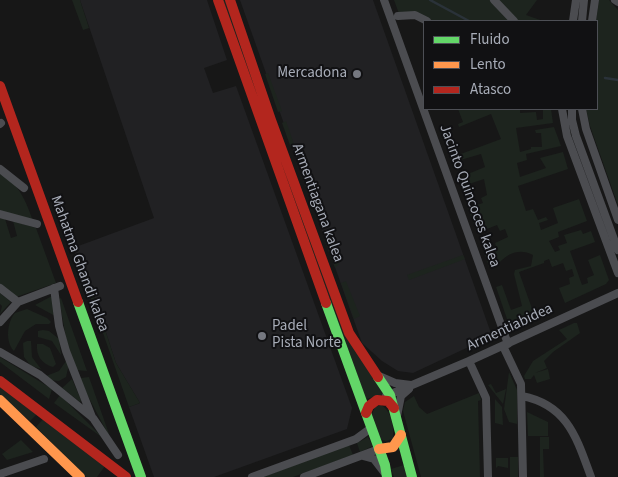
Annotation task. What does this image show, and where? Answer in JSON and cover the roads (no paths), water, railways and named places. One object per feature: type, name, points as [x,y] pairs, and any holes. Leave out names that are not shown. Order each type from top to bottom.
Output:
[{"type":"main road","name":"Armentiagana kalea","points":[[218,0],[270,150],[379,449],[387,477]]},
{"type":"main road","name":"Armentiagana kalea","points":[[230,0],[271,120],[349,333],[357,348],[379,376],[390,395],[412,477]]},
{"type":"main road","name":"Mahatma Ghandi kalea","points":[[0,86],[130,452],[141,477]]},
{"type":"main road","points":[[0,381],[126,477]]},
{"type":"main road","points":[[0,400],[80,477]]},
{"type":"main road","points":[[366,413],[369,406],[377,400],[388,401],[396,413]]},
{"type":"main road","points":[[379,449],[392,448],[398,443],[402,434]]},
{"type":"main road","name":"Mahatma Ghandi kalea","points":[[126,477],[130,466],[130,452]]},
{"type":"street","name":"Jacinto Quincoces kalea","points":[[384,0],[521,384],[523,477]]},
{"type":"street","points":[[494,0],[513,20]]},
{"type":"street","points":[[573,20],[576,0]]},
{"type":"street","points":[[582,20],[584,0]]},
{"type":"street","points":[[592,20],[594,0]]},
{"type":"street","points":[[398,16],[415,15],[425,20]]},
{"type":"street","points":[[562,110],[567,136],[618,273]]},
{"type":"street","points":[[572,110],[572,120],[576,136],[618,250]]},
{"type":"street","points":[[582,110],[586,129],[618,220]]},
{"type":"street","points":[[0,168],[24,188]]},
{"type":"street","points":[[0,214],[37,224]]},
{"type":"street","points":[[0,322],[18,302],[57,287],[59,326],[66,351],[93,418],[118,455]]},
{"type":"street","points":[[0,288],[18,302]]},
{"type":"street","name":"Armentiabidea","points":[[377,400],[469,362],[618,293]]},
{"type":"street","points":[[0,352],[40,375],[93,418]]},
{"type":"street","points":[[469,362],[486,398],[488,477]]},
{"type":"street","points":[[379,376],[395,383],[413,386]]},
{"type":"street","points":[[396,413],[401,396],[413,386]]},
{"type":"street","points":[[522,396],[546,406],[568,423],[578,441],[591,477]]},
{"type":"street","points":[[252,477],[356,439],[371,428]]},
{"type":"street","points":[[304,477],[379,449]]},
{"type":"street","points":[[363,456],[374,459],[387,477]]},
{"type":"street","points":[[0,474],[44,459]]},
{"type":"waterway","points":[[430,0],[467,20]]},
{"type":"waterway","points":[[605,78],[618,80]]},
{"type":"place","name":"Mercadona","points":[[357,74]]},
{"type":"place","name":"Padel Pista Norte","points":[[262,336]]}]
